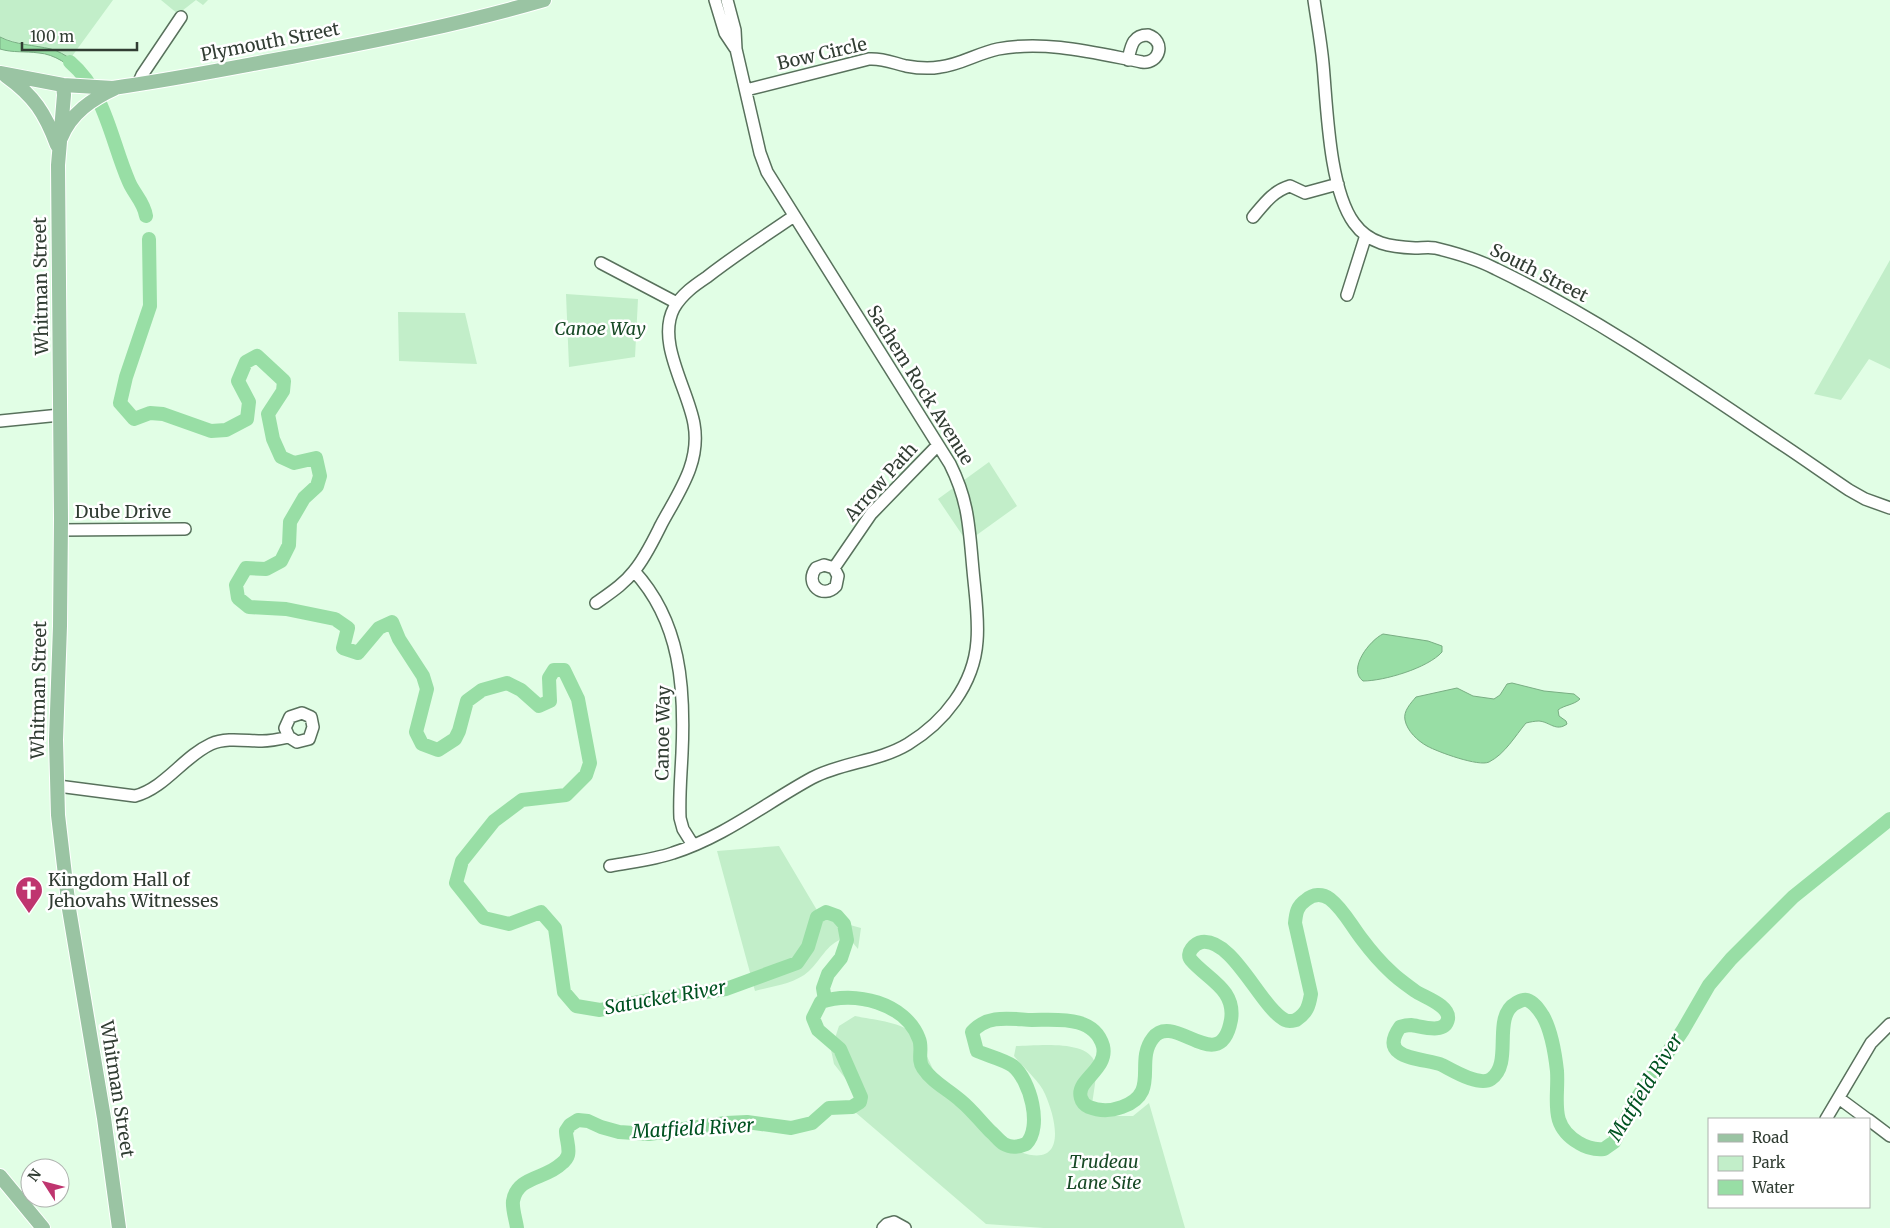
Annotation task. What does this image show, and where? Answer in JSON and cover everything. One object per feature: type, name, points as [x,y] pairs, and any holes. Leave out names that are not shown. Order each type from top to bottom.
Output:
[{"type":"main road","name":"Plymouth Street","points":[[1,73],[68,85],[96,95],[119,87],[398,36],[544,0]]},
{"type":"main road","points":[[1,73],[22,88],[36,103],[49,123],[58,148]]},
{"type":"main road","name":"Whitman Street","points":[[68,85],[64,95],[58,148],[61,530],[56,730],[59,830],[66,888],[104,1118],[119,1228]]},
{"type":"main road","points":[[58,148],[67,126],[96,95]]},
{"type":"main road","points":[[0,1176],[42,1228]]},
{"type":"street","name":"Sachem Rock Avenue","points":[[715,0],[725,33],[736,50]]},
{"type":"street","name":"Sachem Rock Avenue","points":[[610,866],[660,857],[693,845],[743,821],[822,773],[874,759],[900,748],[932,726],[960,693],[971,671],[977,642],[974,580],[966,505],[954,472],[775,187],[763,163],[736,50],[735,30],[726,0]]},
{"type":"street","name":"South Street","points":[[1314,0],[1322,52],[1329,127],[1338,184],[1347,211],[1356,225],[1366,235],[1385,244],[1401,247],[1432,248],[1463,256],[1492,267],[1536,289],[1588,319],[1673,373],[1849,490],[1865,499],[1890,508]]},
{"type":"street","points":[[138,84],[142,74],[181,17]]},
{"type":"street","name":"Bow Circle","points":[[746,90],[869,60],[882,59],[906,66],[940,67],[999,49],[1020,47],[1082,50],[1128,60]]},
{"type":"street","points":[[1253,217],[1270,197],[1283,188],[1290,186],[1301,193],[1305,193],[1338,184]]},
{"type":"street","points":[[596,602],[620,585],[634,571],[680,492],[695,453],[692,414],[670,346],[669,324],[677,303],[686,293],[720,266],[794,216]]},
{"type":"street","points":[[1347,295],[1366,235]]},
{"type":"street","points":[[601,263],[677,303]]},
{"type":"street","points":[[0,421],[60,415]]},
{"type":"street","name":"Arrow Path","points":[[834,568],[871,514],[938,445]]},
{"type":"street","name":"Dube Drive","points":[[61,530],[185,529]]},
{"type":"street","name":"Canoe Way","points":[[634,571],[649,587],[657,602],[670,629],[677,652],[682,696],[680,818],[682,829],[693,845]]},
{"type":"street","points":[[58,786],[135,796],[151,790],[196,754],[217,742],[270,740],[288,737]]},
{"type":"street","points":[[1827,1118],[1871,1043],[1890,1024]]},
{"type":"street","points":[[1840,1098],[1865,1118]]},
{"type":"street","points":[[1870,1121],[1890,1136]]},
{"type":"street","points":[[883,1228],[887,1224],[894,1222],[905,1228]]},
{"type":"green space","points":[[0,0],[113,0],[70,59],[52,50],[32,47],[0,37]]},
{"type":"green space","points":[[161,0],[196,0],[178,14]]},
{"type":"green space","points":[[196,0],[208,0],[203,5]]},
{"type":"green space","points":[[1890,260],[1890,369],[1869,359],[1841,400],[1814,394]]},
{"type":"green space","name":"Canoe Way","points":[[566,294],[638,299],[635,357],[569,367]]},
{"type":"green space","points":[[398,312],[465,313],[477,364],[399,361]]},
{"type":"green space","points":[[989,462],[1017,506],[967,542],[938,499]]},
{"type":"green space","points":[[779,846],[821,917],[861,928],[858,949],[853,943],[842,939],[837,941],[809,971],[797,979],[755,991],[717,851]]},
{"type":"green space","name":"Trudeau Lane Site","points":[[855,1016],[893,1023],[913,1033],[942,1084],[972,1119],[1008,1146],[1020,1152],[1035,1155],[1045,1154],[1052,1148],[1055,1140],[1053,1117],[1043,1089],[1014,1056],[1016,1046],[1048,1045],[1083,1050],[1090,1055],[1095,1063],[1096,1078],[1092,1105],[1102,1116],[1133,1116],[1149,1103],[1185,1228],[1044,1228],[986,1224],[848,1106],[855,1100],[856,1092],[834,1064],[831,1050],[839,1026]]},
{"type":"water","points":[[0,37],[62,53],[90,76],[80,75],[67,64],[50,55],[0,49]]},
{"type":"water","points":[[1383,634],[1428,641],[1442,646],[1442,652],[1427,663],[1416,668],[1382,679],[1363,681],[1359,676],[1359,662],[1372,642]]},
{"type":"water","points":[[1512,683],[1544,691],[1574,694],[1580,699],[1558,710],[1559,716],[1567,724],[1556,727],[1539,721],[1526,723],[1495,759],[1484,763],[1458,758],[1427,746],[1413,735],[1406,724],[1406,710],[1416,697],[1457,688],[1473,696],[1494,699],[1500,695],[1507,684]]},
{"type":"waterway","name":"Satucket River","points":[[70,62],[82,74],[100,103],[129,182],[143,206],[146,216]]},
{"type":"waterway","name":"Satucket River","points":[[149,239],[150,306],[126,377],[120,403],[134,419],[150,413],[163,414],[211,431],[226,430],[247,419],[249,402],[238,381],[246,362],[257,356],[284,381],[283,391],[268,414],[273,439],[281,457],[294,463],[316,458],[320,476],[317,486],[304,498],[290,522],[289,545],[281,561],[266,569],[246,568],[236,585],[238,598],[249,607],[286,609],[335,619],[348,628],[343,648],[358,653],[379,628],[392,622],[399,639],[423,676],[427,689],[416,732],[422,744],[438,750],[455,739],[467,701],[482,690],[507,683],[521,690],[539,706],[550,701],[549,678],[554,670],[564,670],[578,699],[590,763],[586,775],[566,795],[522,800],[494,821],[462,861],[456,883],[484,918],[509,924],[541,912],[555,928],[564,992],[576,1006],[600,1010],[648,1000],[726,989],[797,963],[808,947],[817,917],[826,912],[837,916],[844,924],[847,940],[841,958],[828,974],[823,988],[825,1000]]},
{"type":"waterway","name":"Matfield River","points":[[517,1228],[513,1204],[516,1193],[526,1182],[548,1173],[566,1160],[569,1149],[566,1131],[570,1125],[578,1120],[588,1121],[619,1132],[649,1134],[726,1123],[747,1122],[791,1128],[812,1123],[829,1108],[852,1107],[860,1102],[861,1097],[840,1049],[818,1030],[813,1018],[821,1002],[834,999],[863,999],[878,1002],[903,1016],[919,1039],[920,1061],[927,1073],[965,1104],[1002,1143],[1009,1146],[1015,1147],[1026,1144],[1031,1136],[1034,1127],[1032,1104],[1025,1082],[1013,1066],[1005,1061],[977,1051],[972,1032],[985,1022],[1000,1019],[1063,1020],[1074,1021],[1092,1029],[1098,1036],[1104,1052],[1101,1063],[1081,1088],[1082,1100],[1089,1107],[1101,1110],[1122,1107],[1134,1101],[1141,1094],[1144,1085],[1148,1047],[1153,1038],[1162,1032],[1172,1032],[1207,1044],[1217,1044],[1225,1037],[1231,1020],[1229,1000],[1225,992],[1189,957],[1190,951],[1199,943],[1213,944],[1225,951],[1236,962],[1266,1002],[1285,1020],[1296,1020],[1303,1015],[1311,994],[1295,919],[1297,910],[1301,905],[1315,895],[1327,897],[1335,903],[1357,933],[1394,975],[1445,1010],[1448,1019],[1442,1027],[1426,1028],[1411,1025],[1400,1027],[1394,1038],[1394,1046],[1406,1056],[1442,1065],[1459,1074],[1480,1081],[1486,1081],[1498,1072],[1501,1062],[1503,1029],[1509,1010],[1516,1003],[1526,1000],[1536,1006],[1546,1022],[1554,1050],[1559,1120],[1569,1136],[1582,1145],[1594,1149],[1604,1149],[1614,1142],[1637,1098],[1683,1030],[1709,985],[1731,959],[1793,897],[1890,819]]},
{"type":"place","name":"Kingdom Hall of Jehovahs Witnesses","points":[[29,914]]}]
